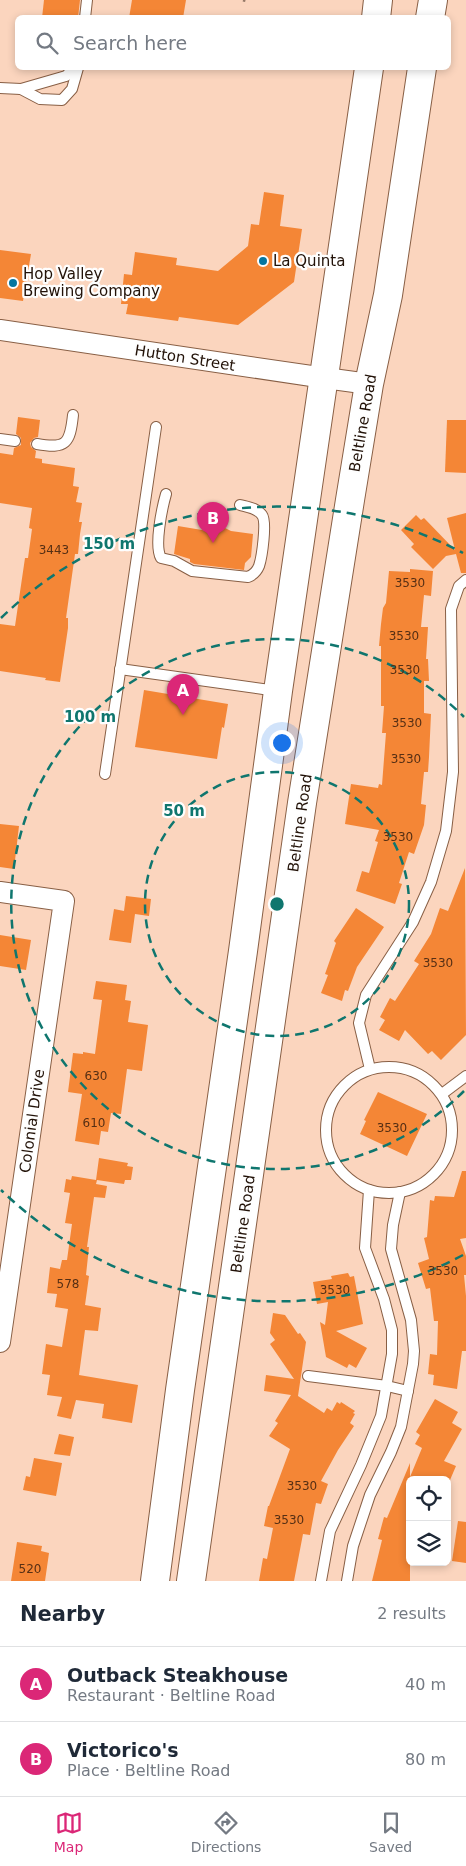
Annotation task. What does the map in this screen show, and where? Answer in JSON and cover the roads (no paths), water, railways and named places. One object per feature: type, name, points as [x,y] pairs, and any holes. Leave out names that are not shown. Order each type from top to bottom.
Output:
[{"type":"main road","points":[[376,15],[378,0]]},
{"type":"main road","points":[[430,15],[433,0]]},
{"type":"main road","points":[[155,1581],[278,691],[369,70]]},
{"type":"main road","name":"Beltline Road","points":[[191,1581],[302,803],[369,384],[388,295],[422,70]]},
{"type":"street","name":"Hutton Street","points":[[0,330],[369,384]]},
{"type":"street","name":"Colonial Drive","points":[[0,892],[64,901],[0,1342]]},
{"type":"lane","points":[[85,15],[87,0]]},
{"type":"lane","points":[[0,88],[21,89],[66,76],[74,70]]},
{"type":"lane","points":[[21,89],[40,99],[62,100],[72,89],[76,70]]},
{"type":"lane","points":[[37,444],[54,447],[65,442],[72,431],[73,415]]},
{"type":"lane","points":[[105,774],[156,427]]},
{"type":"lane","points":[[0,439],[14,441]]},
{"type":"lane","points":[[166,494],[163,504],[158,549],[161,558],[174,561],[192,571],[248,578],[259,567],[265,524],[262,514],[240,505]]},
{"type":"lane","points":[[370,1069],[359,1023],[366,994],[412,922],[431,882],[446,831],[453,772],[451,609],[458,586],[466,580]]},
{"type":"lane","points":[[120,669],[278,691]]},
{"type":"lane","points":[[390,1066],[410,1069],[428,1079],[442,1094],[450,1113],[452,1134],[447,1154],[436,1172],[420,1185],[400,1192],[384,1193],[369,1190],[352,1181],[337,1167],[328,1149],[325,1129],[329,1110],[338,1092],[352,1078],[370,1069],[390,1066]]},
{"type":"lane","points":[[442,1094],[466,1076]]},
{"type":"lane","points":[[321,1581],[330,1531],[361,1465],[381,1416],[392,1354],[392,1330],[384,1299],[365,1248],[369,1190]]},
{"type":"lane","points":[[347,1581],[353,1546],[370,1495],[392,1452],[401,1428],[414,1351],[412,1320],[391,1248],[393,1225],[400,1192]]},
{"type":"lane","points":[[308,1376],[386,1386],[408,1391]]},
{"type":"place","name":"La Quinta","points":[[263,261]]},
{"type":"place","name":"Hop Valley Brewing Company","points":[[13,283]]},
{"type":"place","name":"Victorico's","points":[[213,543]]},
{"type":"place","name":"Outback Steakhouse","points":[[183,715]]}]
